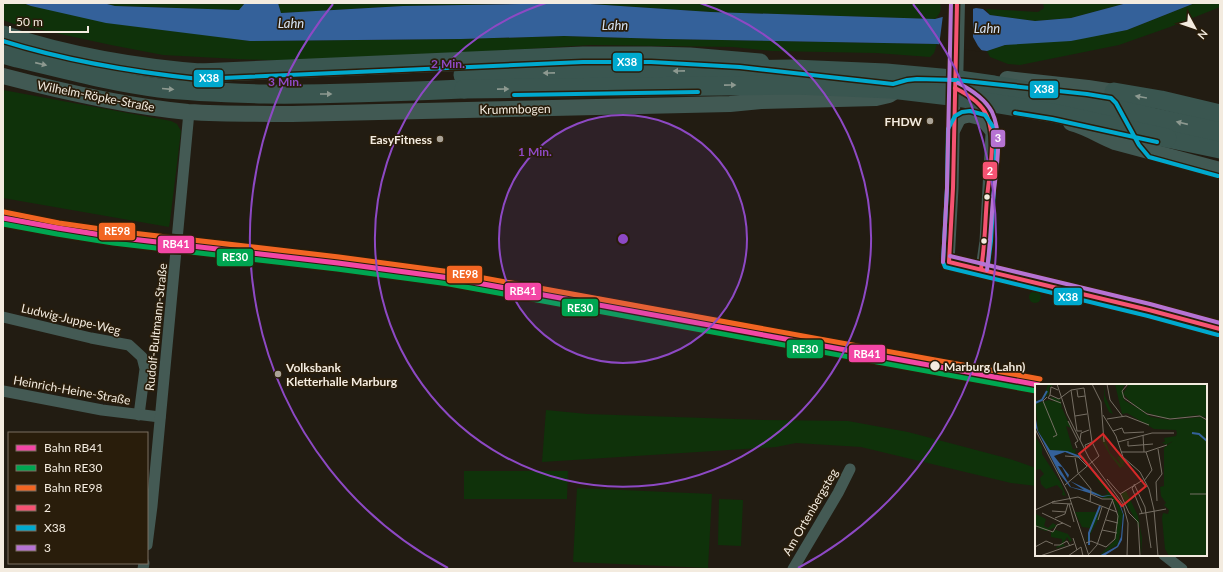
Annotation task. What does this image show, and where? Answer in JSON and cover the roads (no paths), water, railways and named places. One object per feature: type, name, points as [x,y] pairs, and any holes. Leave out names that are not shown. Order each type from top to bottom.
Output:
[{"type":"highway","points":[[3,35],[64,52],[100,60],[158,69],[240,77],[344,78],[793,69],[886,73],[952,79],[1033,92],[1120,109],[1220,132]]},
{"type":"highway","points":[[3,54],[124,82],[160,88],[247,93],[344,94],[583,56],[690,57],[770,64],[893,78]]},
{"type":"highway","points":[[463,75],[795,84],[891,90],[964,99],[1052,113],[1220,149]]},
{"type":"highway","points":[[1114,92],[1161,100],[1220,114]]},
{"type":"main road","points":[[957,3],[956,77],[961,90],[978,105],[1033,114],[1080,125],[1104,138],[1220,170]]},
{"type":"main road","name":"Krummbogen","points":[[840,100],[862,94],[893,78],[906,74],[917,73],[956,77]]},
{"type":"main road","name":"Wilhelm-Röpke-Straße","points":[[3,76],[86,96],[189,112]]},
{"type":"main road","points":[[956,77],[1088,88],[1114,92],[1121,99],[1144,142],[1153,152]]},
{"type":"main road","name":"Krummbogen","points":[[189,112],[230,114],[292,114],[840,100],[876,98],[889,95],[904,87],[956,77]]},
{"type":"street","points":[[956,77],[949,262],[1149,310],[1220,329]]},
{"type":"street","points":[[978,105],[987,116],[991,134],[982,269]]},
{"type":"street","name":"Rudolf-Bultmann-Straße","points":[[148,537],[180,222],[189,112]]},
{"type":"street","points":[[954,131],[960,120],[969,117],[981,120],[991,134]]},
{"type":"street","name":"Ludwig-Juppe-Weg","points":[[3,317],[90,338],[129,345],[142,357],[145,369],[139,415]]},
{"type":"street","name":"Heinrich-Heine-Straße","points":[[3,391],[102,410],[160,417]]},
{"type":"street","name":"Am Ortenbergsteg","points":[[793,569],[838,493],[850,469]]},
{"type":"street","points":[[1165,556],[1182,569]]},
{"type":"water","name":"Lahn","points":[[23,3],[103,3],[115,6],[239,10],[245,3],[278,3],[281,13],[403,6],[575,3],[711,12],[935,19],[976,8],[983,9],[990,15],[1035,21],[1071,18],[1127,3],[1195,3],[1127,30],[1071,41],[1005,45],[987,51],[937,44],[564,36],[461,39],[250,41],[106,23]]},
{"type":"rail line","name":"RE98","points":[[4,212],[59,223],[115,231],[339,257],[451,272],[1040,379]]},
{"type":"rail line","name":"RB41","points":[[3,218],[114,237],[338,263],[450,278],[1035,384]]},
{"type":"rail line","name":"RE30","points":[[3,224],[113,243],[337,269],[449,284],[1035,391]]},
{"type":"place","name":"FHDW","points":[[930,121]]},
{"type":"place","name":"EasyFitness","points":[[440,139]]},
{"type":"place","name":"Marburg (Lahn)","points":[[935,366]]},
{"type":"place","name":"Volksbank Kletterhalle Marburg","points":[[278,374]]}]
